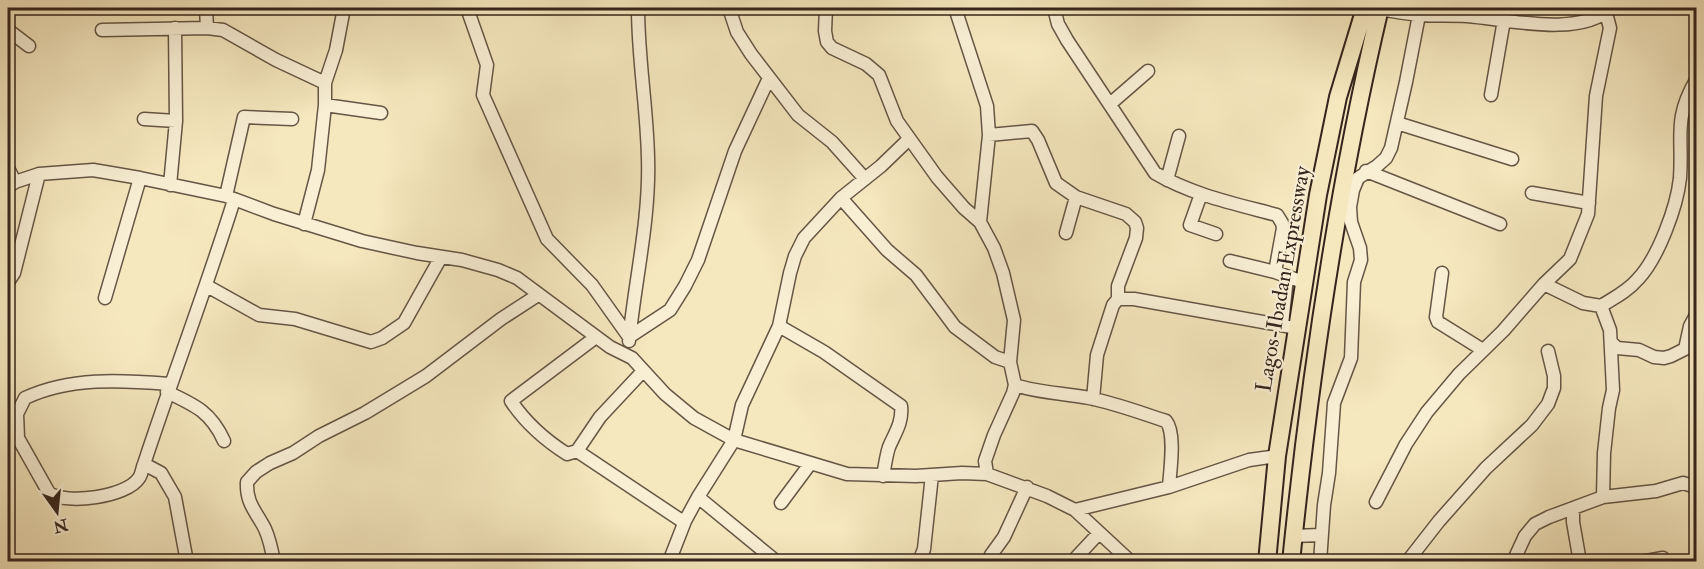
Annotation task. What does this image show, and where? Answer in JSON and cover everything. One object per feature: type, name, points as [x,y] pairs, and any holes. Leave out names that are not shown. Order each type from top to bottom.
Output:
[{"type":"highway","name":"Lagos-Ibadan Expressway","points":[[1267,561],[1295,279],[1338,97],[1375,8]]},
{"type":"highway","name":"Lagos-Ibadan Expressway","points":[[1291,561],[1304,440],[1336,213],[1375,8]]},
{"type":"street","points":[[206,8],[207,28]]},
{"type":"street","points":[[304,224],[318,170],[326,83],[336,50],[344,8]]},
{"type":"street","points":[[467,8],[487,65],[483,95],[547,239],[592,285],[629,337]]},
{"type":"street","points":[[627,355],[645,224],[648,159],[638,38],[638,8]]},
{"type":"street","points":[[729,8],[737,32],[798,115],[832,142],[865,179]]},
{"type":"street","points":[[826,8],[827,42],[832,48],[866,64],[879,75],[897,121],[908,140],[951,192],[980,222],[994,248],[1010,298],[1014,320],[1010,362],[1015,385],[994,435],[986,461],[987,474]]},
{"type":"street","points":[[955,8],[984,91],[987,106],[989,135],[980,222]]},
{"type":"street","points":[[1054,8],[1058,24],[1067,40],[1155,173],[1201,194],[1277,215],[1283,228],[1275,272]]},
{"type":"street","points":[[1375,8],[1419,15],[1502,15],[1549,24],[1576,23],[1595,18],[1609,10],[1610,28],[1596,96],[1588,214],[1570,259],[1459,374],[1427,412],[1406,444],[1376,502]]},
{"type":"street","points":[[1320,561],[1334,403],[1351,358],[1354,282],[1361,260],[1360,248],[1350,222],[1353,190],[1358,178],[1386,158],[1391,148],[1419,15]]},
{"type":"street","points":[[1491,95],[1502,15]]},
{"type":"street","points":[[170,185],[176,121],[175,28]]},
{"type":"street","points":[[102,30],[207,28],[223,30],[276,60],[326,83]]},
{"type":"street","points":[[8,30],[29,46]]},
{"type":"street","points":[[1110,104],[1148,71]]},
{"type":"street","points":[[629,337],[670,310],[685,286],[698,260],[735,151],[769,78]]},
{"type":"street","points":[[1544,284],[1583,303],[1601,306],[1620,295],[1641,277],[1663,237],[1673,208],[1680,178],[1681,113],[1694,88]]},
{"type":"street","points":[[325,105],[381,112]]},
{"type":"street","points":[[224,441],[212,419],[197,406],[168,388],[109,381],[50,389],[25,398],[17,414],[18,438],[49,493],[56,497],[68,500],[93,497],[131,486],[139,478],[168,388],[207,286],[230,198],[244,117],[292,119]]},
{"type":"street","points":[[144,119],[176,121]]},
{"type":"street","points":[[1397,123],[1512,159]]},
{"type":"street","points":[[989,135],[1032,131],[1056,183],[1076,197],[1126,214],[1135,222],[1136,238],[1118,286],[1118,299],[1113,305],[1097,355],[1093,399]]},
{"type":"street","points":[[1167,180],[1179,136]]},
{"type":"street","points":[[669,561],[685,520],[734,440],[742,405],[779,326],[790,273],[804,238],[841,198],[908,140]]},
{"type":"street","points":[[8,168],[11,184],[39,174],[93,170],[140,178],[230,198],[304,224],[363,241],[462,260],[498,270],[517,278],[610,347],[627,355],[680,408],[734,440],[848,474],[884,476],[987,474],[1027,487],[1075,510],[1131,561]]},
{"type":"street","points":[[1366,171],[1500,224]]},
{"type":"street","points":[[8,282],[14,273],[39,174]]},
{"type":"street","points":[[105,298],[140,178]]},
{"type":"street","points":[[1532,193],[1589,203]]},
{"type":"street","points":[[1201,194],[1190,225],[1216,234]]},
{"type":"street","points":[[1066,233],[1076,197]]},
{"type":"street","points":[[841,198],[886,250],[916,275],[955,327],[995,357],[1010,362]]},
{"type":"street","points":[[207,286],[259,315],[295,320],[371,342],[382,338],[404,323],[441,257]]},
{"type":"street","points":[[1230,261],[1295,279]]},
{"type":"street","points":[[1442,273],[1436,317],[1438,322],[1483,350]]},
{"type":"street","points":[[274,561],[265,529],[251,508],[246,492],[247,482],[270,463],[293,453],[426,376],[501,319],[538,295]]},
{"type":"street","points":[[1118,299],[1134,299],[1289,326]]},
{"type":"street","points":[[1601,306],[1606,315],[1612,343],[1613,390],[1604,453],[1603,497]]},
{"type":"street","points":[[1612,343],[1617,348],[1639,350],[1654,357],[1671,356],[1685,348],[1690,326],[1696,315]]},
{"type":"street","points":[[779,326],[824,352],[901,406],[899,428],[888,449],[884,476]]},
{"type":"street","points":[[596,337],[511,401],[521,416],[551,443],[567,454],[577,451],[600,417],[643,371]]},
{"type":"street","points":[[1407,561],[1486,468],[1532,425],[1548,404],[1554,388],[1554,376],[1548,351]]},
{"type":"street","points":[[1015,385],[1035,392],[1054,392],[1093,399],[1166,421],[1170,426],[1171,436],[1169,487]]},
{"type":"street","points":[[577,451],[679,519],[685,520]]},
{"type":"street","points":[[1075,510],[1169,487],[1249,460],[1277,456]]},
{"type":"street","points":[[144,464],[161,473],[174,498],[187,561]]},
{"type":"street","points":[[781,503],[810,464]]},
{"type":"street","points":[[919,561],[924,549],[932,475]]},
{"type":"street","points":[[1513,561],[1525,536],[1535,525],[1549,517],[1603,497],[1647,492],[1683,483],[1696,487]]},
{"type":"street","points":[[991,555],[1004,537],[1027,487]]},
{"type":"street","points":[[698,497],[777,561]]},
{"type":"street","points":[[1574,508],[1573,522],[1580,561]]},
{"type":"street","points":[[1072,561],[1099,533]]},
{"type":"street","points":[[1293,536],[1321,535]]},
{"type":"street","points":[[1641,561],[1663,558],[1664,561]]}]
